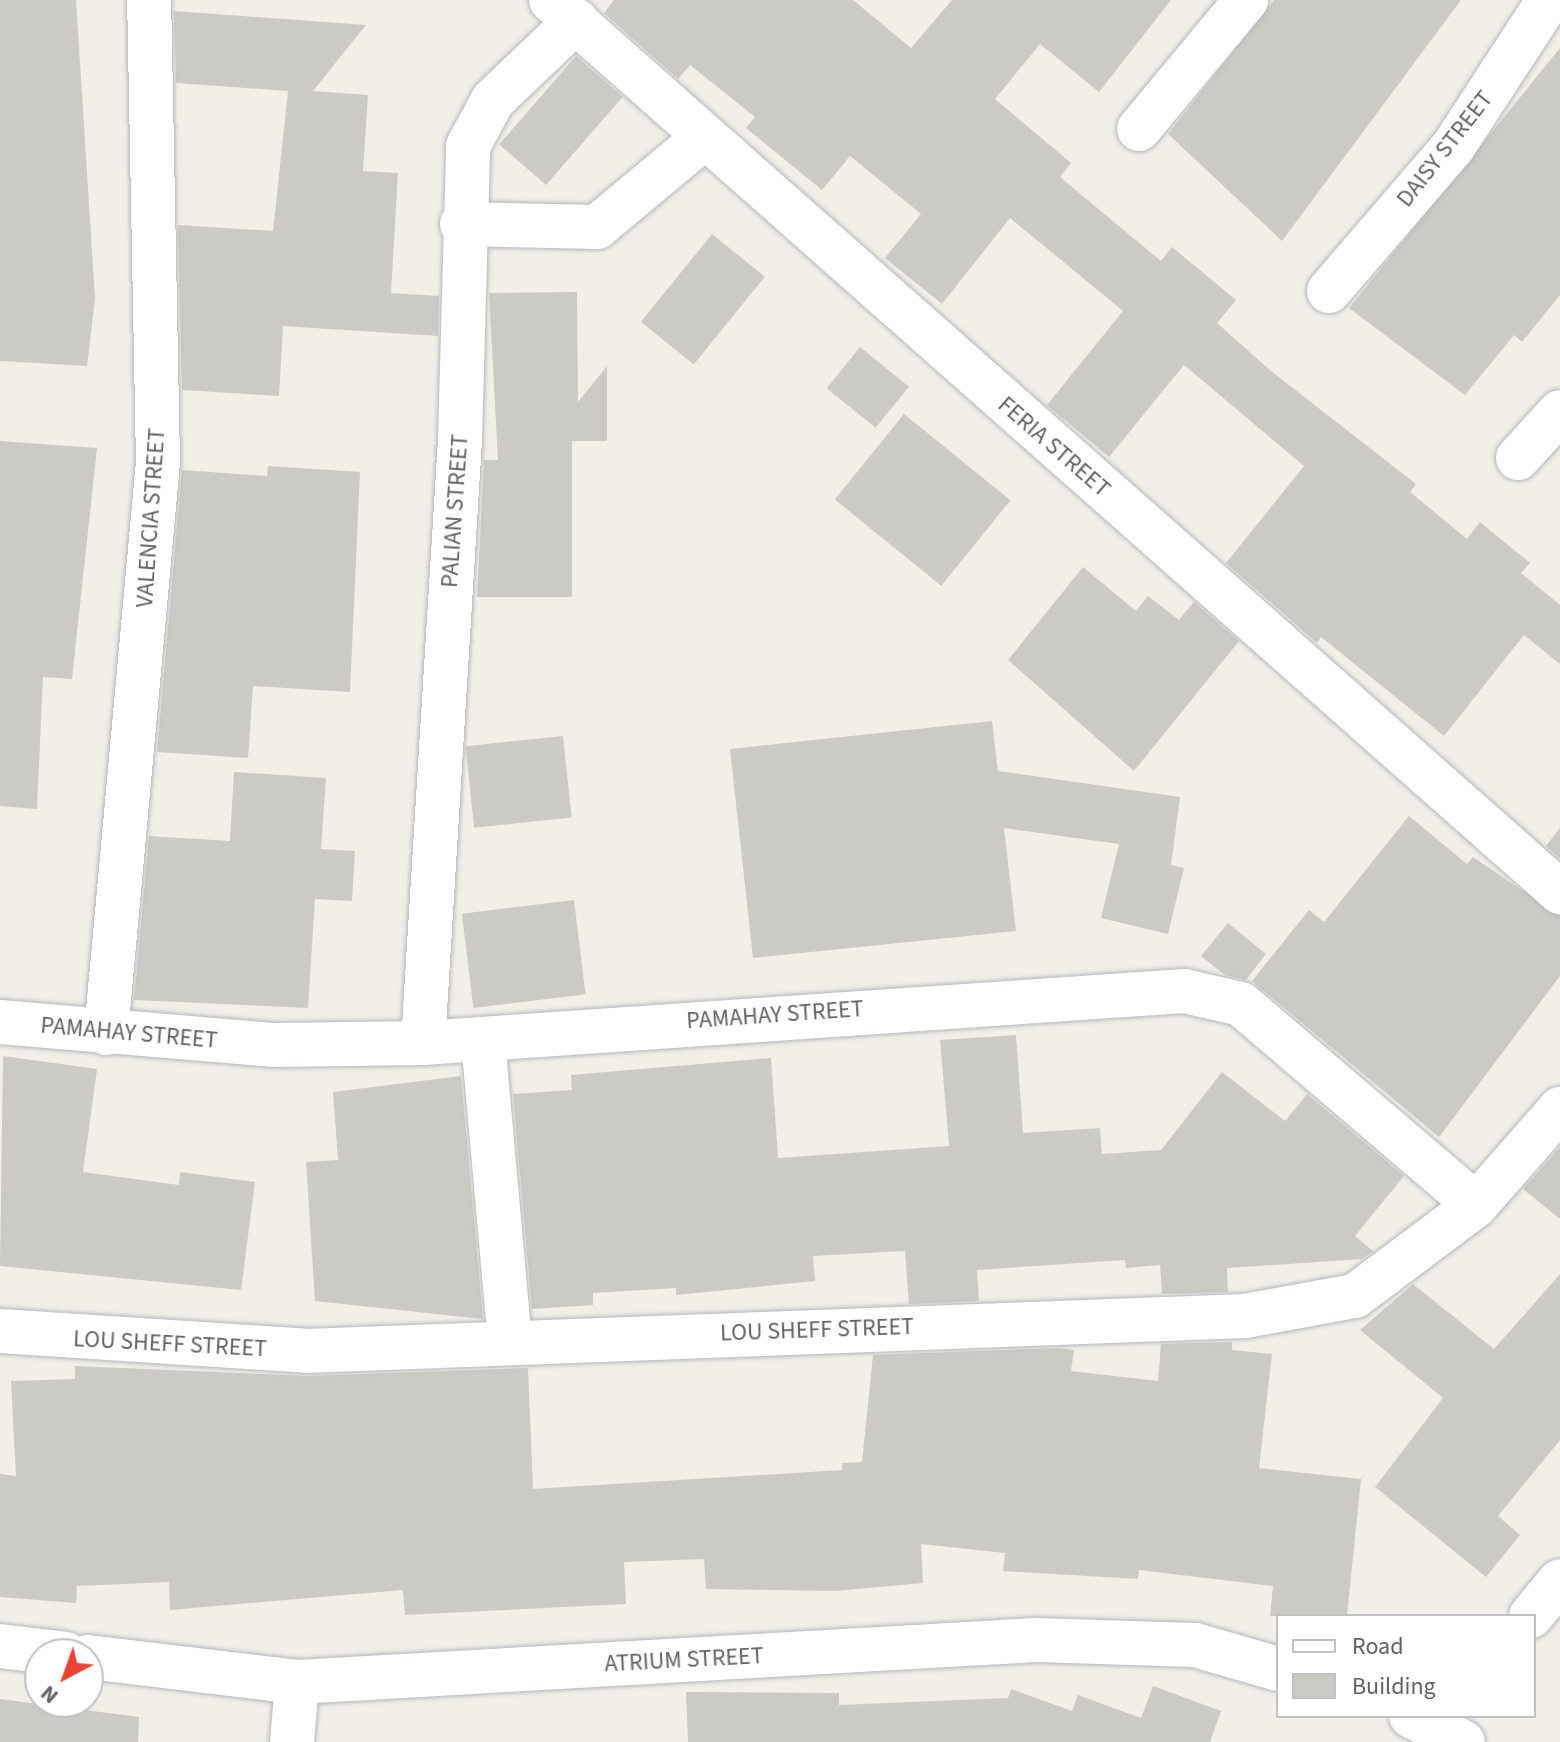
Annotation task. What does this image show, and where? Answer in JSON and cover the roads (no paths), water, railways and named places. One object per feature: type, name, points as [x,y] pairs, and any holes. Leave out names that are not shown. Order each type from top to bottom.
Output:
[{"type":"street","name":"VALENCIA STREET","points":[[106,1033],[158,462],[149,0]]},
{"type":"street","points":[[1139,129],[1246,0]]},
{"type":"street","name":"DAISY STREET","points":[[1329,291],[1453,147],[1549,0]]},
{"type":"street","name":"FERIA STREET","points":[[564,10],[704,138],[1560,892]]},
{"type":"street","name":"PALIAN STREET","points":[[423,1043],[466,320],[462,224],[468,146],[487,111],[564,10]]},
{"type":"street","points":[[462,224],[597,227],[704,138]]},
{"type":"street","points":[[1518,458],[1560,412]]},
{"type":"street","name":"PAMAHAY STREET","points":[[0,1022],[275,1045],[423,1043],[1184,991],[1241,1004],[1476,1205]]},
{"type":"street","points":[[483,1040],[510,1340]]},
{"type":"street","name":"LOU SHEFF STREET","points":[[0,1331],[306,1351],[510,1340],[1245,1316],[1355,1296],[1476,1205],[1560,1109]]},
{"type":"street","points":[[1533,1614],[1560,1581]]},
{"type":"street","name":"ATRIUM STREET","points":[[104,1659],[297,1682],[1036,1640],[1195,1645],[1276,1668]]},
{"type":"street","points":[[0,1646],[24,1649]]},
{"type":"street","points":[[292,1742],[297,1682]]}]
